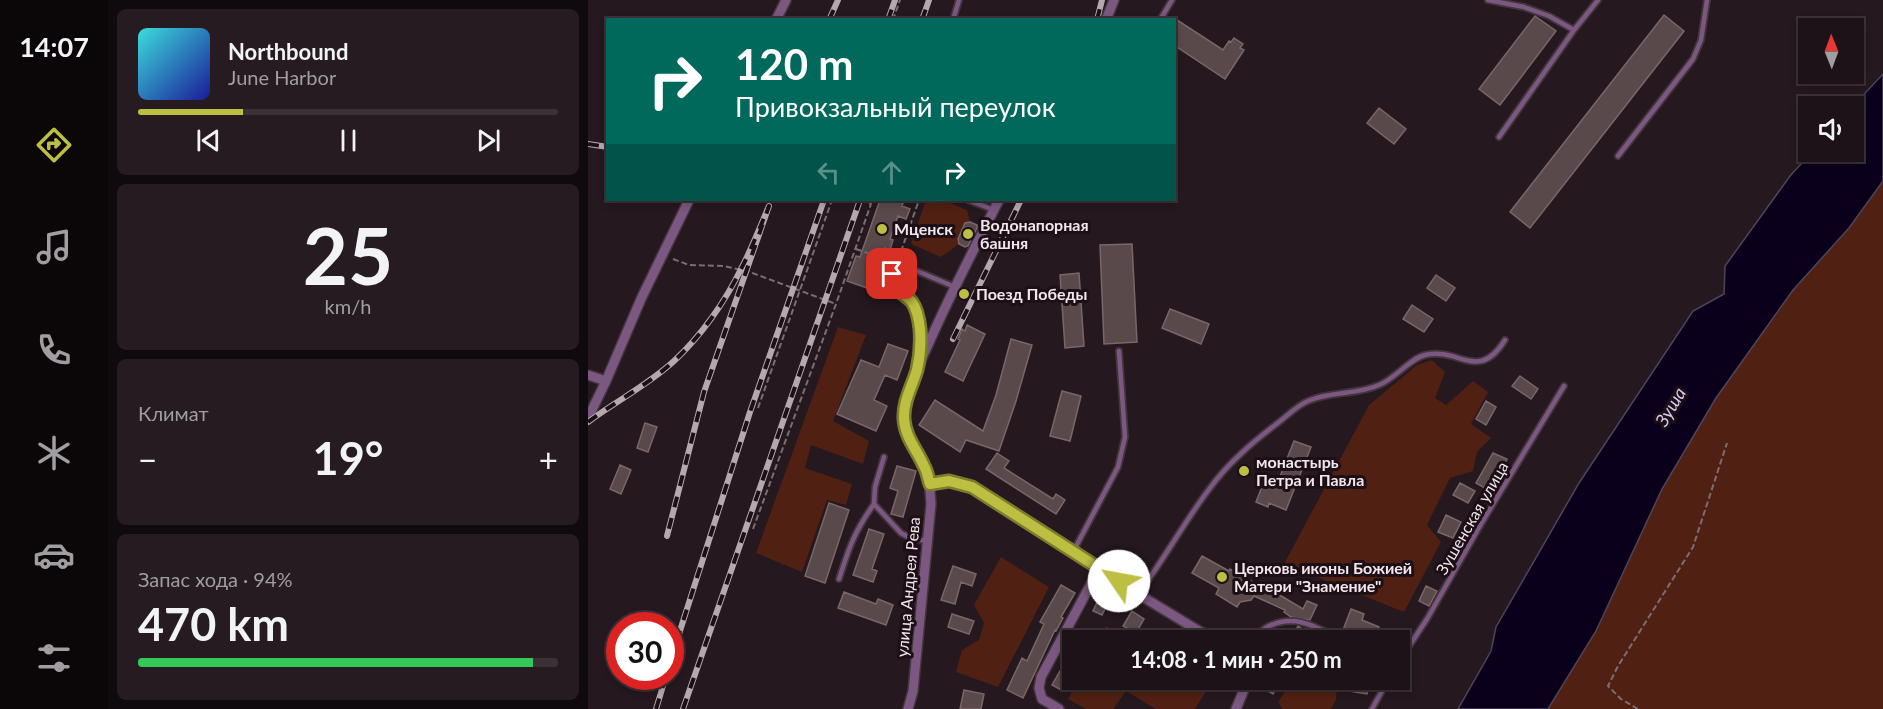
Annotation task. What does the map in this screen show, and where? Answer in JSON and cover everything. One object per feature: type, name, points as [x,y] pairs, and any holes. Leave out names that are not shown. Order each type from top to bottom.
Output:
[{"type":"street","points":[[777,18],[786,0]]},
{"type":"street","points":[[1108,18],[1114,0]]},
{"type":"street","points":[[588,417],[606,381],[640,299],[689,201]]},
{"type":"street","points":[[917,370],[955,287],[998,201]]},
{"type":"street","name":"улица Андрея Рева","points":[[908,709],[913,691],[931,504],[930,484],[925,467],[910,441],[904,421],[906,402],[917,370]]},
{"type":"street","points":[[588,375],[606,381]]},
{"type":"street","points":[[930,484],[949,481],[972,487],[1197,630]]},
{"type":"street","points":[[1059,709],[1042,699],[1039,688],[1041,677],[1099,569]]},
{"type":"street","points":[[1236,709],[1244,690]]},
{"type":"lane","points":[[954,18],[959,0]]},
{"type":"lane","points":[[1161,18],[1172,0]]},
{"type":"lane","points":[[1488,0],[1524,7],[1549,16],[1574,30]]},
{"type":"lane","points":[[1499,137],[1574,30],[1598,0]]},
{"type":"lane","points":[[1618,156],[1693,59],[1701,40],[1707,0]]},
{"type":"lane","points":[[971,201],[994,210]]},
{"type":"lane","points":[[917,370],[921,344],[915,307],[892,284],[892,274],[895,270],[905,266],[955,287]]},
{"type":"lane","points":[[1138,594],[1210,487],[1246,447],[1306,401],[1380,385],[1424,355],[1438,354],[1472,361],[1487,361],[1497,353],[1505,340]]},
{"type":"lane","points":[[1073,552],[1118,467],[1125,437],[1119,351]]},
{"type":"lane","name":"Зушенская улица","points":[[1410,646],[1564,386]]},
{"type":"lane","points":[[839,579],[851,539],[874,504],[875,487],[884,457]]},
{"type":"lane","points":[[874,504],[901,533],[910,538],[928,541]]},
{"type":"lane","points":[[1263,630],[1269,626],[1293,620],[1321,630]]},
{"type":"lane","points":[[1372,709],[1382,690]]},
{"type":"path","points":[[894,18],[900,0]]},
{"type":"path","points":[[758,408],[832,201]]},
{"type":"path","points":[[863,201],[872,204]]},
{"type":"path","points":[[753,529],[873,201]]},
{"type":"path","points":[[856,249],[897,263],[919,201]]},
{"type":"path","points":[[662,255],[689,265],[723,266],[747,272],[836,304]]},
{"type":"path","points":[[1638,709],[1621,699],[1608,686],[1618,666],[1693,547],[1727,443]]},
{"type":"shaded area","points":[[1883,181],[1883,709],[1548,709],[1596,631],[1662,489],[1716,398],[1793,290],[1849,228]]},
{"type":"shaded area","points":[[926,201],[945,201],[967,210],[970,222],[965,224],[958,239],[959,244],[941,257],[911,244]]},
{"type":"shaded area","points":[[838,327],[866,335],[833,421],[869,441],[863,464],[811,445],[805,468],[852,484],[846,505],[827,500],[802,572],[756,553]]},
{"type":"shaded area","points":[[1432,360],[1445,372],[1435,398],[1446,405],[1473,381],[1488,392],[1471,424],[1491,438],[1477,452],[1473,471],[1450,478],[1427,525],[1441,542],[1404,612],[1284,564],[1369,405],[1417,365]]},
{"type":"shaded area","points":[[1001,557],[1049,587],[998,687],[956,672],[962,650],[979,640],[984,623],[974,605]]},
{"type":"shaded area","points":[[1073,690],[1207,690],[1195,709],[1156,709],[1126,691],[1113,709],[1086,709],[1068,699]]},
{"type":"shaded area","points":[[1286,690],[1336,690],[1336,700],[1331,709],[1282,709],[1278,702]]},
{"type":"water","name":"Зуша","points":[[1883,74],[1883,181],[1849,228],[1793,290],[1716,398],[1662,489],[1596,631],[1548,709],[1458,709],[1491,651],[1496,627],[1579,483],[1693,311],[1724,294],[1725,266],[1790,176],[1803,162],[1864,162],[1862,96]]},
{"type":"building","points":[[1664,15],[1684,31],[1530,228],[1510,212]]},
{"type":"building","points":[[1535,16],[1556,31],[1500,105],[1479,89]]},
{"type":"building","points":[[1176,19],[1223,50],[1234,38],[1243,44],[1240,48],[1244,50],[1225,79],[1176,46]]},
{"type":"building","points":[[1379,108],[1406,129],[1394,144],[1367,123]]},
{"type":"building","points":[[880,201],[904,201],[902,206],[910,209],[906,219],[898,216],[890,239],[893,240],[890,250],[885,248],[870,289],[847,281],[856,256],[860,257]]},
{"type":"building","name":"Водонапорная башня","points":[[970,222],[977,225],[977,228],[968,246],[965,247],[959,244],[958,239],[965,223]]},
{"type":"building","points":[[1132,244],[1137,342],[1104,344],[1100,245]]},
{"type":"building","points":[[1079,273],[1084,346],[1065,348],[1060,275]]},
{"type":"building","points":[[1436,275],[1455,288],[1446,301],[1427,288]]},
{"type":"building","points":[[1412,305],[1433,319],[1424,332],[1403,319]]},
{"type":"building","points":[[1170,309],[1209,324],[1201,344],[1162,328]]},
{"type":"building","points":[[967,325],[985,334],[963,381],[945,372],[960,340],[958,339],[962,329],[965,331]]},
{"type":"building","points":[[1011,339],[1032,345],[999,451],[966,440],[960,452],[919,425],[935,400],[983,431],[996,395]]},
{"type":"building","points":[[888,344],[908,351],[897,380],[885,375],[874,400],[887,406],[876,431],[837,414],[861,360],[879,367]]},
{"type":"building","points":[[1520,376],[1538,389],[1531,399],[1512,386]]},
{"type":"building","points":[[1062,391],[1081,396],[1070,441],[1050,436]]},
{"type":"building","points":[[1486,401],[1496,407],[1486,425],[1476,419]]},
{"type":"building","points":[[645,423],[657,427],[648,452],[637,448]]},
{"type":"building","points":[[1294,441],[1311,447],[1286,510],[1269,503],[1268,507],[1256,502],[1263,484],[1275,489]]},
{"type":"building","points":[[997,453],[1009,461],[1004,468],[1053,499],[1056,494],[1065,500],[1056,514],[986,469]]},
{"type":"building","points":[[1493,453],[1507,459],[1490,491],[1476,483]]},
{"type":"building","points":[[620,465],[631,470],[621,494],[610,489]]},
{"type":"building","points":[[897,466],[916,471],[903,517],[891,514],[898,491],[890,488]]},
{"type":"building","points":[[1460,483],[1475,491],[1468,503],[1453,495]]},
{"type":"building","points":[[829,503],[849,510],[825,583],[805,576]]},
{"type":"building","points":[[1446,515],[1461,522],[1453,538],[1438,532]]},
{"type":"building","points":[[869,529],[884,534],[872,569],[877,571],[873,582],[853,575]]},
{"type":"building","name":"Церковь иконы Божией Матери \"Знамение\"","points":[[1202,556],[1303,609],[1307,601],[1317,605],[1310,620],[1291,617],[1284,612],[1285,610],[1254,596],[1251,600],[1240,602],[1237,607],[1216,594],[1219,588],[1192,573]]},
{"type":"building","points":[[953,566],[976,574],[972,586],[961,582],[955,604],[941,600]]},
{"type":"building","points":[[1061,585],[1075,593],[1061,617],[1063,618],[1023,698],[1007,690],[1022,658],[1027,661],[1044,624],[1040,622]]},
{"type":"building","points":[[1426,586],[1437,591],[1429,606],[1419,601]]},
{"type":"building","points":[[844,592],[876,604],[878,599],[893,605],[886,625],[838,608]]},
{"type":"building","points":[[1101,594],[1110,599],[1102,615],[1093,611]]},
{"type":"building","points":[[1351,609],[1364,614],[1362,620],[1381,630],[1343,630]]},
{"type":"building","points":[[1132,611],[1144,619],[1138,630],[1130,630],[1123,626]]},
{"type":"building","points":[[952,614],[974,621],[969,634],[948,627]]},
{"type":"building","points":[[1060,671],[1062,672],[1063,691],[1052,685]]},
{"type":"building","points":[[964,690],[984,694],[981,709],[960,709]]},
{"type":"building","points":[[1348,690],[1368,690],[1367,694]]},
{"type":"railway","points":[[830,18],[838,0]]},
{"type":"railway","points":[[889,18],[895,0]]},
{"type":"railway","points":[[923,18],[929,0]]},
{"type":"railway","points":[[1098,18],[1102,0]]},
{"type":"railway","points":[[588,144],[606,147]]},
{"type":"railway","points":[[684,618],[750,412],[824,201]]},
{"type":"railway","points":[[683,709],[860,201]]},
{"type":"railway","points":[[953,339],[1021,201]]},
{"type":"railway","points":[[588,422],[654,378],[694,341],[712,318],[735,281],[769,206],[704,392],[667,536]]},
{"type":"railway","points":[[656,709],[662,690]]},
{"type":"place","name":"Мценск","points":[[882,229]]},
{"type":"place","name":"Водонапорная башня","points":[[968,234]]},
{"type":"place","name":"Поезд Победы","points":[[964,294]]},
{"type":"place","name":"монастырь Петра и Павла","points":[[1244,471]]},
{"type":"place","name":"Церковь иконы Божией Матери \"Знамение\"","points":[[1222,577]]},
{"type":"route","points":[[892,274],[890,279],[892,284],[913,303],[920,327],[921,344],[917,370],[906,402],[904,421],[910,441],[925,467],[930,484],[949,481],[972,487],[1119,581]]}]
